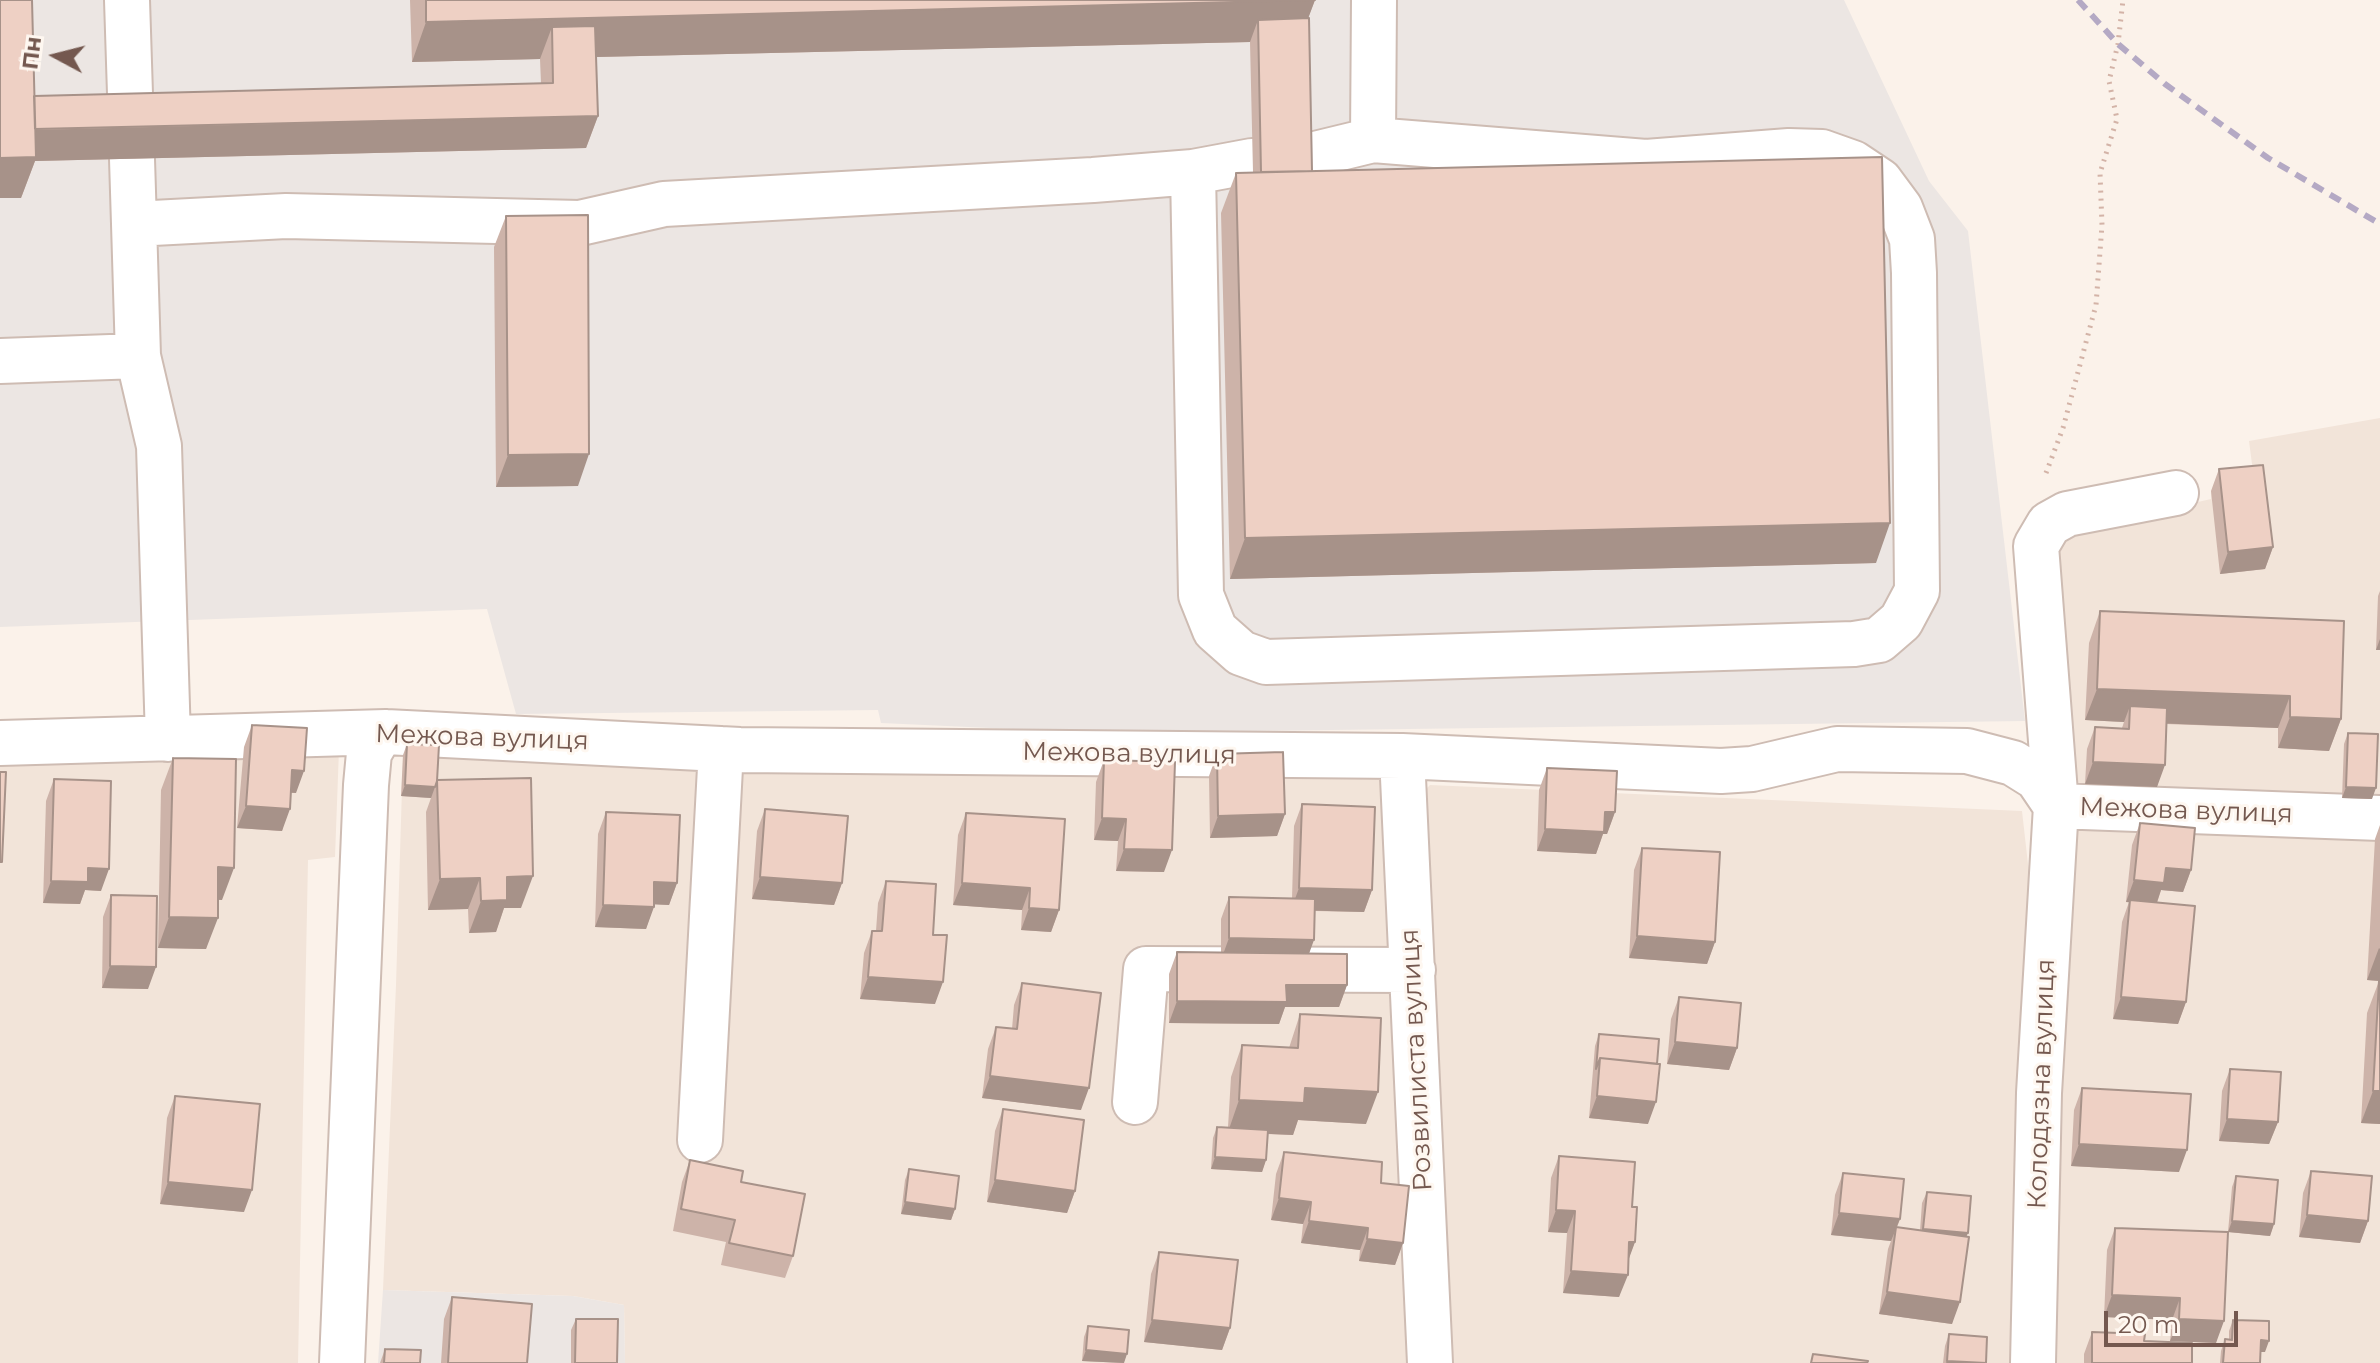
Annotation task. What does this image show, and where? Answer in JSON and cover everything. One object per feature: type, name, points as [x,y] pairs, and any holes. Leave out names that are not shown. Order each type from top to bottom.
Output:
[{"type":"street","points":[[127,0],[138,356],[159,446],[168,739]]},
{"type":"street","points":[[1373,140],[1374,0]]},
{"type":"street","points":[[1193,172],[1201,595],[1215,630],[1241,653],[1266,662],[1854,644],[1879,640],[1901,621],[1917,591],[1914,273],[1912,239],[1900,208],[1880,181],[1853,163],[1822,152],[1789,151],[1646,162],[1373,140],[1303,157]]},
{"type":"street","points":[[134,224],[286,216],[580,223],[664,204],[1193,172],[1252,161]]},
{"type":"street","points":[[0,361],[138,356]]},
{"type":"street","name":"Колодязна вулиця","points":[[2033,1363],[2039,1093],[2056,806],[2036,546],[2049,524],[2067,514],[2176,493]]},
{"type":"street","points":[[342,1363],[366,785],[369,753],[386,732]]},
{"type":"street","name":"Межова вулиця","points":[[0,743],[386,732],[721,749],[1402,756],[1721,771],[1752,769],[1837,749],[1967,751],[2013,763],[2037,778],[2056,806],[2380,818]]},
{"type":"street","points":[[700,1140],[721,749]]},
{"type":"street","name":"Розвилиста вулиця","points":[[1402,756],[1430,1363]]},
{"type":"street","points":[[1135,1102],[1146,969],[1413,970]]},
{"type":"path","points":[[2043,482],[2063,428],[2096,305],[2102,225],[2100,173],[2117,119],[2109,81],[2118,44],[2123,0]]},
{"type":"shaded area","points":[[0,0],[1844,0],[1929,181],[1968,231],[2025,721],[1100,733],[881,723],[878,710],[516,714],[487,609],[0,627]]},
{"type":"shaded area","points":[[2380,418],[2380,800],[2070,785],[2053,543],[2062,533],[2211,499],[2211,491],[2255,487],[2249,441]]},
{"type":"shaded area","points":[[339,749],[335,857],[308,860],[298,1363],[0,1363],[0,761]]},
{"type":"shaded area","points":[[403,755],[733,766],[1390,775],[1392,952],[1130,962],[1130,1045],[1123,1123],[1142,1124],[1156,974],[1389,991],[1414,1363],[625,1363],[624,1305],[573,1296],[383,1290]]},
{"type":"shaded area","points":[[1430,785],[2022,811],[2031,891],[2017,1363],[1445,1363],[1423,792]]},
{"type":"shaded area","points":[[2071,827],[2380,840],[2380,1363],[2050,1363]]},
{"type":"shaded area","points":[[383,1290],[573,1296],[624,1305],[625,1363],[378,1363]]},
{"type":"building","points":[[0,0],[32,0],[36,157],[0,158]]},
{"type":"building","points":[[426,0],[1315,0],[426,22]]},
{"type":"building","points":[[1309,18],[1312,171],[1261,172],[1258,20]]},
{"type":"building","points":[[595,26],[598,116],[35,129],[34,96],[553,83],[552,27]]},
{"type":"building","points":[[1882,157],[1890,523],[1245,538],[1236,173]]},
{"type":"building","points":[[588,215],[589,454],[508,455],[506,216]]},
{"type":"building","points":[[2263,465],[2273,547],[2228,552],[2219,469]]},
{"type":"building","points":[[2100,611],[2344,621],[2341,719],[2290,717],[2290,696],[2097,689]]},
{"type":"building","points":[[2130,706],[2167,708],[2165,765],[2093,762],[2095,727],[2129,729]]},
{"type":"building","points":[[252,725],[307,728],[304,771],[292,770],[290,809],[246,806]]},
{"type":"building","points":[[2348,733],[2378,734],[2376,788],[2346,787]]},
{"type":"building","points":[[407,744],[439,745],[435,787],[405,785]]},
{"type":"building","points":[[1283,752],[1285,814],[1218,816],[1217,754]]},
{"type":"building","points":[[173,758],[236,759],[234,868],[218,867],[218,918],[169,917]]},
{"type":"building","points":[[1104,760],[1175,762],[1172,850],[1124,849],[1126,819],[1102,818]]},
{"type":"building","points":[[1547,768],[1617,771],[1615,812],[1605,812],[1604,832],[1545,829]]},
{"type":"building","points":[[0,772],[6,772],[2,862],[0,862]]},
{"type":"building","points":[[531,778],[533,876],[507,877],[507,900],[481,901],[480,878],[440,879],[437,780]]},
{"type":"building","points":[[54,779],[111,781],[109,869],[88,868],[88,882],[51,881]]},
{"type":"building","points":[[1302,804],[1375,807],[1372,890],[1299,888]]},
{"type":"building","points":[[765,809],[848,816],[842,883],[760,877]]},
{"type":"building","points":[[606,812],[680,815],[677,883],[654,882],[654,907],[603,905]]},
{"type":"building","points":[[966,813],[1065,819],[1059,910],[1029,908],[1030,888],[962,883]]},
{"type":"building","points":[[2140,823],[2195,828],[2191,870],[2166,868],[2164,883],[2134,880]]},
{"type":"building","points":[[1642,848],[1720,852],[1715,942],[1637,936]]},
{"type":"building","points":[[886,881],[936,884],[933,935],[947,935],[943,982],[868,977],[872,931],[882,931]]},
{"type":"building","points":[[111,895],[157,896],[156,967],[110,966]]},
{"type":"building","points":[[1229,897],[1315,899],[1314,940],[1229,938]]},
{"type":"building","points":[[2130,900],[2195,906],[2186,1002],[2121,997]]},
{"type":"building","points":[[1177,952],[1347,954],[1347,985],[1286,985],[1287,1002],[1177,1001]]},
{"type":"building","points":[[2379,981],[2380,1091],[2373,1091]]},
{"type":"building","points":[[1022,983],[1101,993],[1089,1088],[990,1076],[996,1027],[1017,1029]]},
{"type":"building","points":[[1679,997],[1741,1003],[1737,1048],[1675,1042]]},
{"type":"building","points":[[1300,1014],[1381,1018],[1378,1092],[1305,1088],[1304,1103],[1239,1100],[1242,1045],[1298,1048]]},
{"type":"building","points":[[1599,1034],[1659,1039],[1657,1064],[1600,1058],[1596,1069]]},
{"type":"building","points":[[1600,1058],[1660,1064],[1656,1102],[1597,1096]]},
{"type":"building","points":[[2230,1069],[2281,1072],[2278,1122],[2227,1119]]},
{"type":"building","points":[[2082,1088],[2191,1094],[2187,1150],[2079,1144]]},
{"type":"building","points":[[175,1096],[260,1104],[252,1190],[168,1182]]},
{"type":"building","points":[[1003,1109],[1084,1120],[1075,1191],[995,1180]]},
{"type":"building","points":[[1217,1127],[1268,1130],[1266,1160],[1215,1157]]},
{"type":"building","points":[[1284,1152],[1382,1162],[1381,1183],[1409,1186],[1403,1243],[1367,1239],[1368,1228],[1309,1221],[1311,1202],[1279,1198]]},
{"type":"building","points":[[1559,1156],[1635,1162],[1632,1207],[1637,1207],[1635,1242],[1629,1242],[1628,1275],[1571,1271],[1575,1211],[1556,1210]]},
{"type":"building","points":[[690,1160],[743,1171],[741,1182],[805,1194],[793,1256],[729,1243],[735,1220],[681,1209]]},
{"type":"building","points":[[909,1169],[959,1176],[955,1209],[905,1202]]},
{"type":"building","points":[[2311,1171],[2372,1176],[2368,1221],[2307,1215]]},
{"type":"building","points":[[1843,1173],[1904,1179],[1900,1219],[1839,1213]]},
{"type":"building","points":[[2236,1176],[2278,1180],[2274,1224],[2232,1221]]},
{"type":"building","points":[[1927,1192],[1971,1196],[1968,1233],[1923,1229]]},
{"type":"building","points":[[1896,1227],[1969,1237],[1960,1302],[1887,1292]]},
{"type":"building","points":[[2115,1228],[2228,1232],[2224,1321],[2179,1319],[2180,1298],[2112,1295]]},
{"type":"building","points":[[1159,1252],[1238,1260],[1230,1328],[1152,1320]]},
{"type":"building","points":[[452,1297],[532,1304],[527,1363],[448,1363]]},
{"type":"building","points":[[576,1319],[618,1319],[617,1363],[575,1363]]},
{"type":"building","points":[[2233,1320],[2269,1321],[2269,1341],[2261,1340],[2260,1363],[2223,1363],[2225,1339],[2232,1340]]},
{"type":"building","points":[[1088,1326],[1129,1330],[1127,1354],[1086,1350]]},
{"type":"building","points":[[2092,1332],[2145,1334],[2144,1341],[2192,1343],[2192,1363],[2092,1363]]},
{"type":"building","points":[[1949,1334],[1987,1337],[1986,1363],[1947,1361]]},
{"type":"building","points":[[385,1349],[421,1350],[420,1363],[384,1363]]},
{"type":"building","points":[[1813,1354],[1868,1361],[1811,1363]]},
{"type":"railway","points":[[2078,0],[2118,44],[2165,84],[2268,158],[2380,224]]}]
